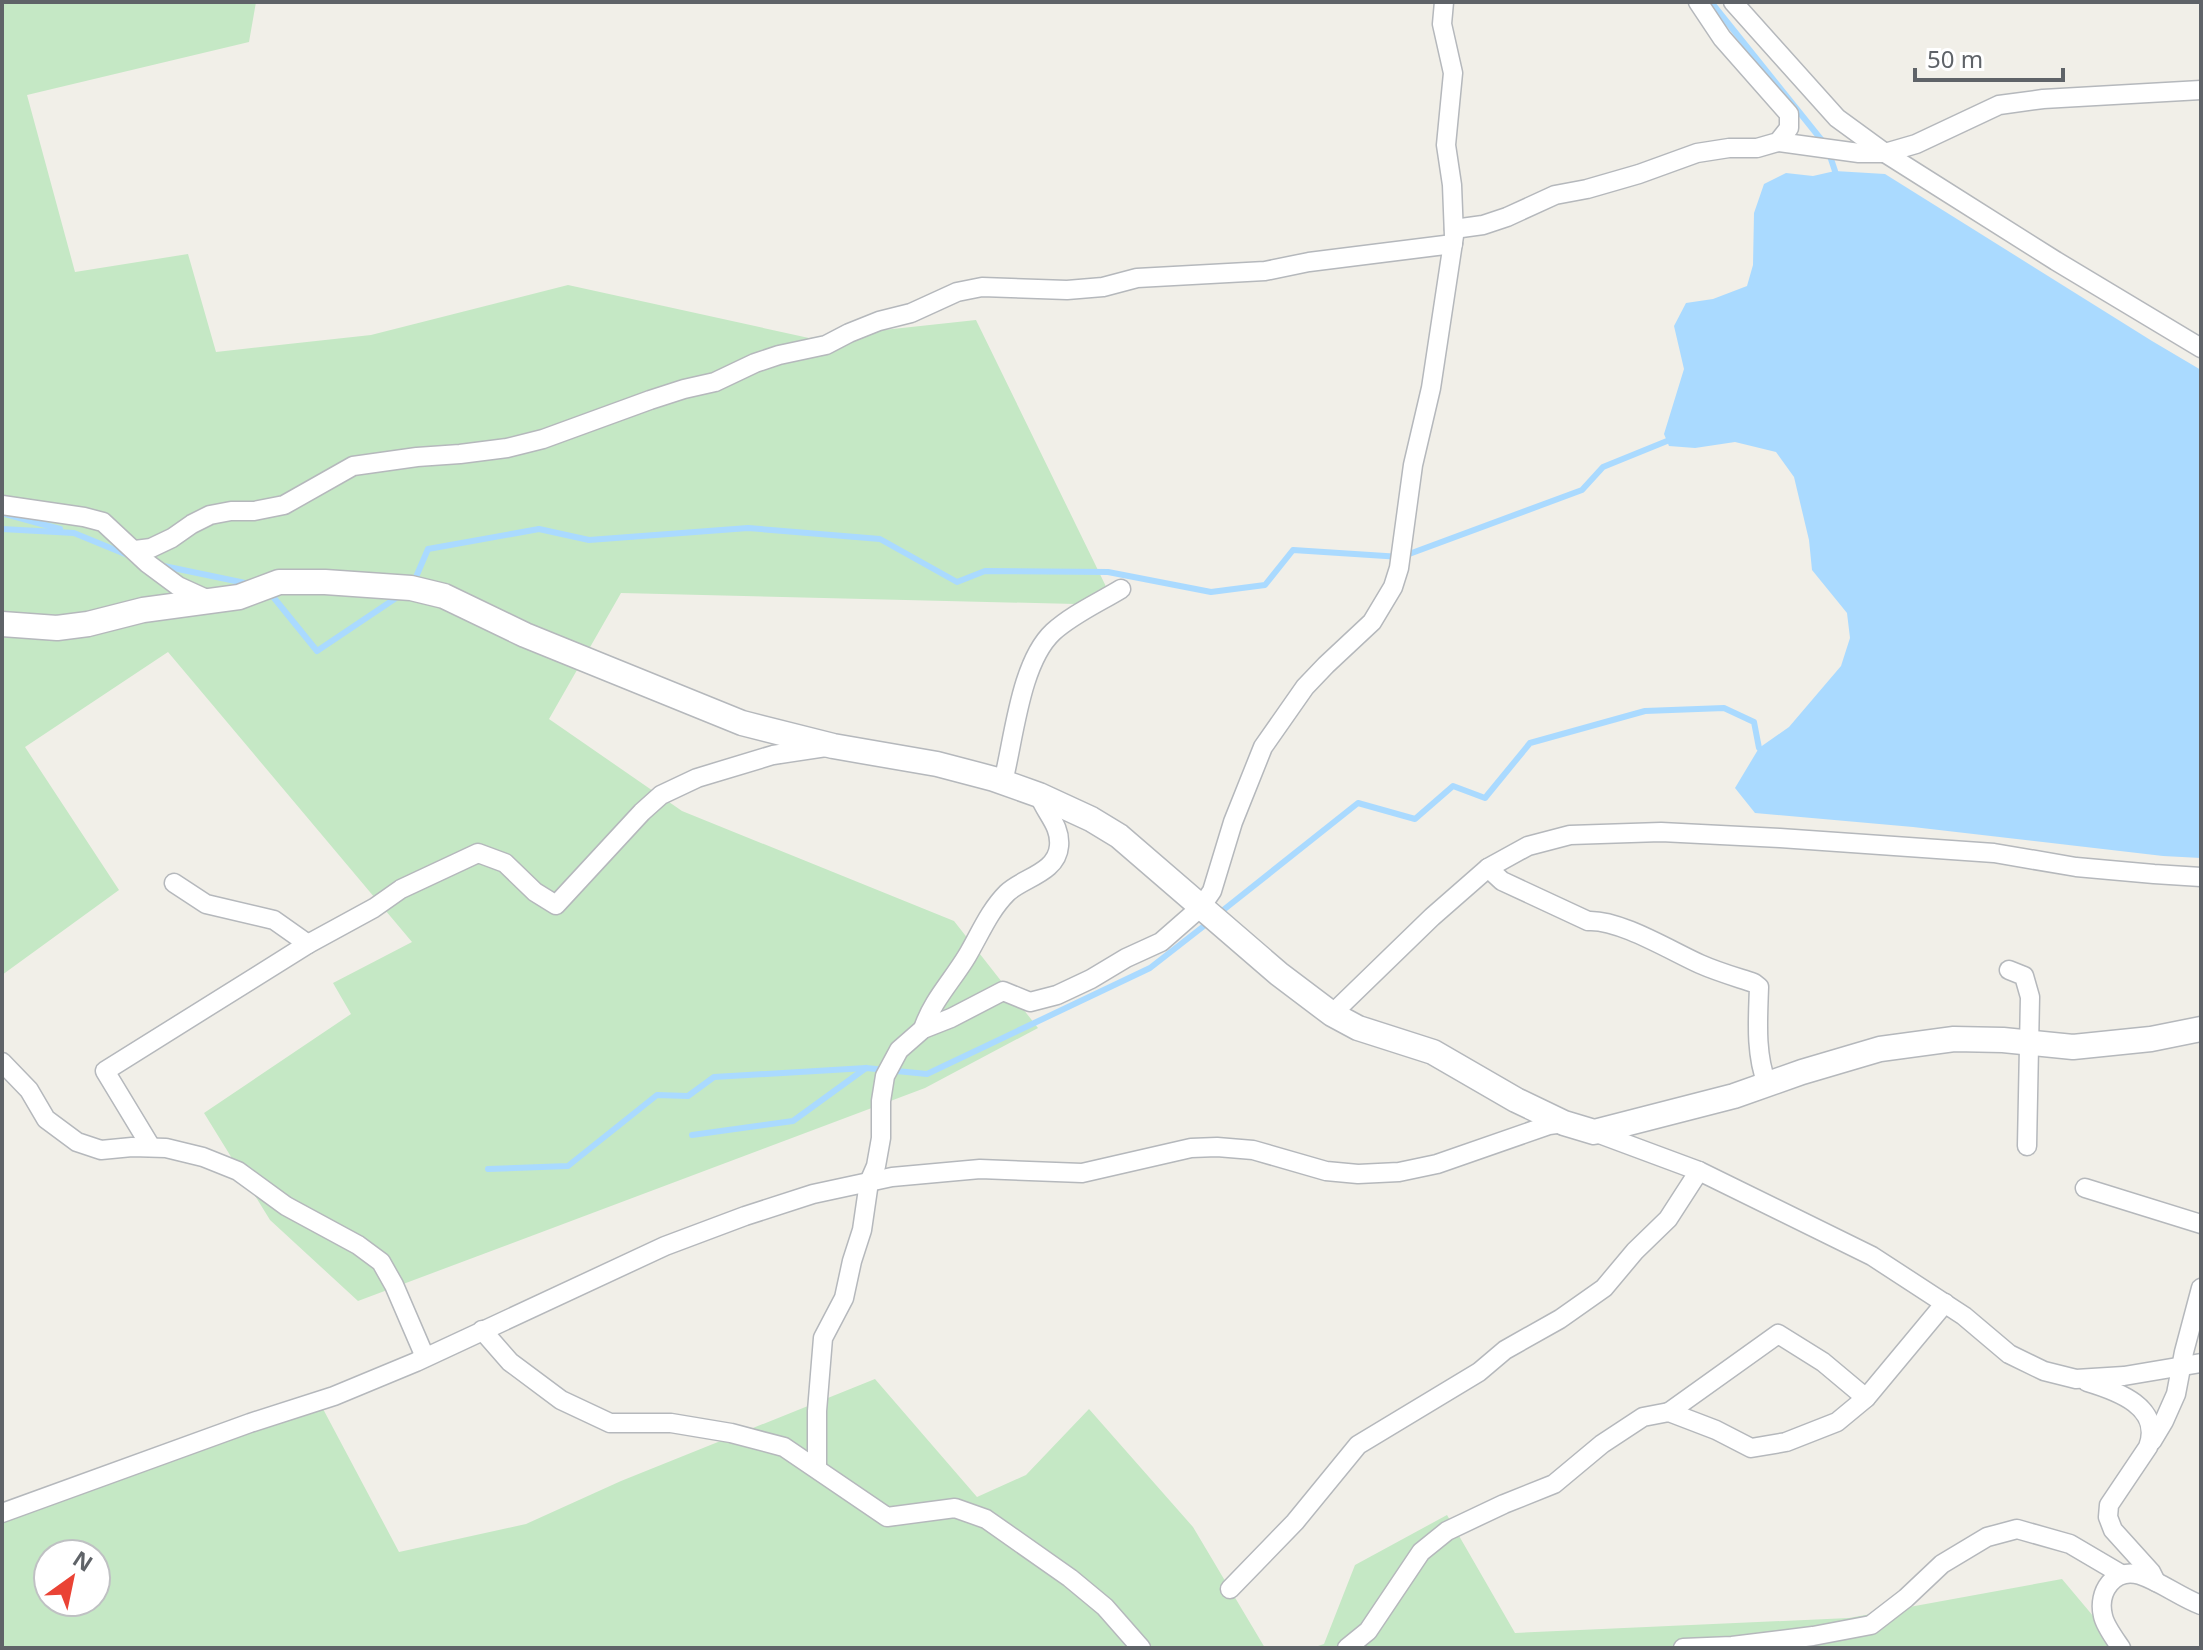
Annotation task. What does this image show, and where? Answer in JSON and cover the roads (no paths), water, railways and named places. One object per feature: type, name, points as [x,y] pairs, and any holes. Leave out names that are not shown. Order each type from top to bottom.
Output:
[{"type":"street","points":[[817,1468],[823,1338],[844,1298],[862,1230],[869,1182],[876,1166],[881,1138],[885,1076],[899,1050],[923,1029],[1003,991],[1030,1002],[1057,995],[1091,979],[1161,942],[1201,907],[1212,891],[1233,822],[1263,747],[1305,687],[1372,622],[1393,587],[1399,568],[1413,465],[1431,388],[1453,237],[1452,185],[1446,145],[1453,73],[1442,24],[1444,2]]},
{"type":"street","points":[[1698,2],[1722,38],[1789,114],[1789,128],[1778,142]]},
{"type":"street","points":[[1733,2],[1837,118],[1885,153],[2201,348]]},
{"type":"street","points":[[135,550],[151,548],[210,515],[284,505],[353,466],[507,448],[543,439],[661,396],[715,382],[779,355],[826,345],[849,333],[911,313],[957,292],[982,287],[1067,290],[1103,287],[1137,278],[1265,271],[1453,237],[1555,195],[1626,178],[1697,153],[1757,148],[1778,142],[1859,153],[1885,153],[1916,144],[1999,105],[2043,99],[2201,90]]},
{"type":"street","points":[[2,505],[103,522],[147,563],[178,586],[212,601]]},
{"type":"street","points":[[2,624],[57,628],[88,624],[143,610],[239,597],[279,582],[402,586],[444,596],[525,635],[742,723],[833,746],[937,764],[1039,795],[1119,836],[1279,974],[1332,1014],[1358,1028],[1433,1052],[1480,1081],[1564,1123],[1699,1171],[1872,1256],[1945,1303],[2026,1364],[2120,1394],[2137,1405],[2152,1427],[2148,1447]]},
{"type":"street","points":[[1003,782],[1035,658],[1051,634],[1073,616],[1121,589]]},
{"type":"street","points":[[151,1147],[105,1071],[401,889],[478,853],[505,863],[535,892],[556,905],[661,795],[697,778],[773,755],[833,746]]},
{"type":"street","points":[[923,1029],[929,1011],[965,958],[992,910],[1010,890],[1049,866],[1060,848],[1057,827],[1042,806],[1039,795]]},
{"type":"street","points":[[1332,1014],[1432,917],[1488,868],[1528,846],[1570,835],[1661,832],[1994,853],[2076,867],[2201,877]]},
{"type":"street","points":[[1488,868],[1502,881],[1588,921],[1604,922],[1703,965],[1754,983],[1759,987],[1758,1038],[1767,1084]]},
{"type":"street","points":[[174,883],[206,904],[274,920],[308,944]]},
{"type":"street","points":[[2009,970],[2024,976],[2030,997],[2027,1146]]},
{"type":"street","points":[[1594,1132],[1734,1096],[1880,1049],[1921,1042],[1954,1039],[2073,1047],[2151,1039],[2201,1029]]},
{"type":"street","points":[[2,1062],[29,1090],[46,1119],[77,1142],[101,1150],[166,1148],[203,1157],[238,1171],[286,1206],[358,1245],[381,1262],[406,1310],[425,1357]]},
{"type":"street","points":[[2,1513],[250,1423],[334,1396],[665,1246],[813,1194],[892,1177],[980,1169],[1082,1173],[1191,1148],[1217,1147],[1253,1150],[1326,1171],[1358,1174],[1399,1172],[1437,1164],[1549,1125],[1564,1123]]},
{"type":"street","points":[[1230,1589],[1295,1522],[1358,1445],[1479,1372],[1505,1350],[1560,1319],[1604,1288],[1635,1251],[1668,1219],[1699,1171]]},
{"type":"street","points":[[2085,1188],[2201,1224]]},
{"type":"street","points":[[2156,1582],[2151,1572],[2113,1530],[2108,1517],[2109,1505],[2164,1421],[2176,1394],[2201,1288]]},
{"type":"street","points":[[1669,1412],[1716,1430],[1751,1448],[1786,1442],[1837,1422],[1866,1398],[1945,1303]]},
{"type":"street","points":[[482,1330],[510,1362],[561,1400],[610,1423],[671,1423],[731,1433],[784,1447],[887,1517],[955,1508],[986,1519],[1105,1607],[1141,1648]]},
{"type":"street","points":[[1347,1648],[1368,1631],[1421,1552],[1447,1531],[1554,1484],[1602,1444],[1643,1417],[1669,1412],[1778,1334],[1823,1362],[1866,1398]]},
{"type":"street","points":[[2076,1379],[2124,1376],[2201,1363]]},
{"type":"street","points":[[1683,1648],[1746,1645],[1871,1625],[1942,1564],[1987,1537],[2017,1529],[2070,1544],[2121,1574],[2137,1574],[2201,1605]]},
{"type":"street","points":[[2121,1574],[2108,1584],[2102,1596],[2103,1617],[2121,1648]]},
{"type":"water","points":[[1835,171],[1885,174],[2201,370],[2201,858],[1755,813],[1735,788],[1759,748],[1789,727],[1841,666],[1850,638],[1847,613],[1812,570],[1809,540],[1794,477],[1776,452],[1735,442],[1695,448],[1669,446],[1664,434],[1684,369],[1674,326],[1686,303],[1713,299],[1747,286],[1753,265],[1754,213],[1764,184],[1786,173],[1813,176]]},
{"type":"waterway","points":[[1711,2],[1824,143]]},
{"type":"waterway","points":[[1829,153],[1835,171]]},
{"type":"waterway","points":[[413,584],[428,549],[539,529],[589,540],[748,528],[880,539],[957,582],[985,571],[1108,572],[1211,592],[1265,585],[1293,550],[1401,557],[1582,490],[1603,467],[1667,441]]},
{"type":"waterway","points":[[5,514],[60,529]]},
{"type":"waterway","points":[[2,529],[74,533],[130,556]]},
{"type":"waterway","points":[[159,565],[250,584]]},
{"type":"waterway","points":[[270,593],[317,651],[399,596]]},
{"type":"waterway","points":[[1217,915],[1358,803],[1415,819],[1453,786],[1485,798],[1530,743],[1645,711],[1724,708],[1754,722],[1759,748]]},
{"type":"waterway","points":[[488,1169],[568,1166],[657,1095],[688,1096],[714,1077],[866,1068],[927,1074],[1150,968],[1209,922]]},
{"type":"waterway","points":[[692,1135],[793,1121],[866,1068]]}]
